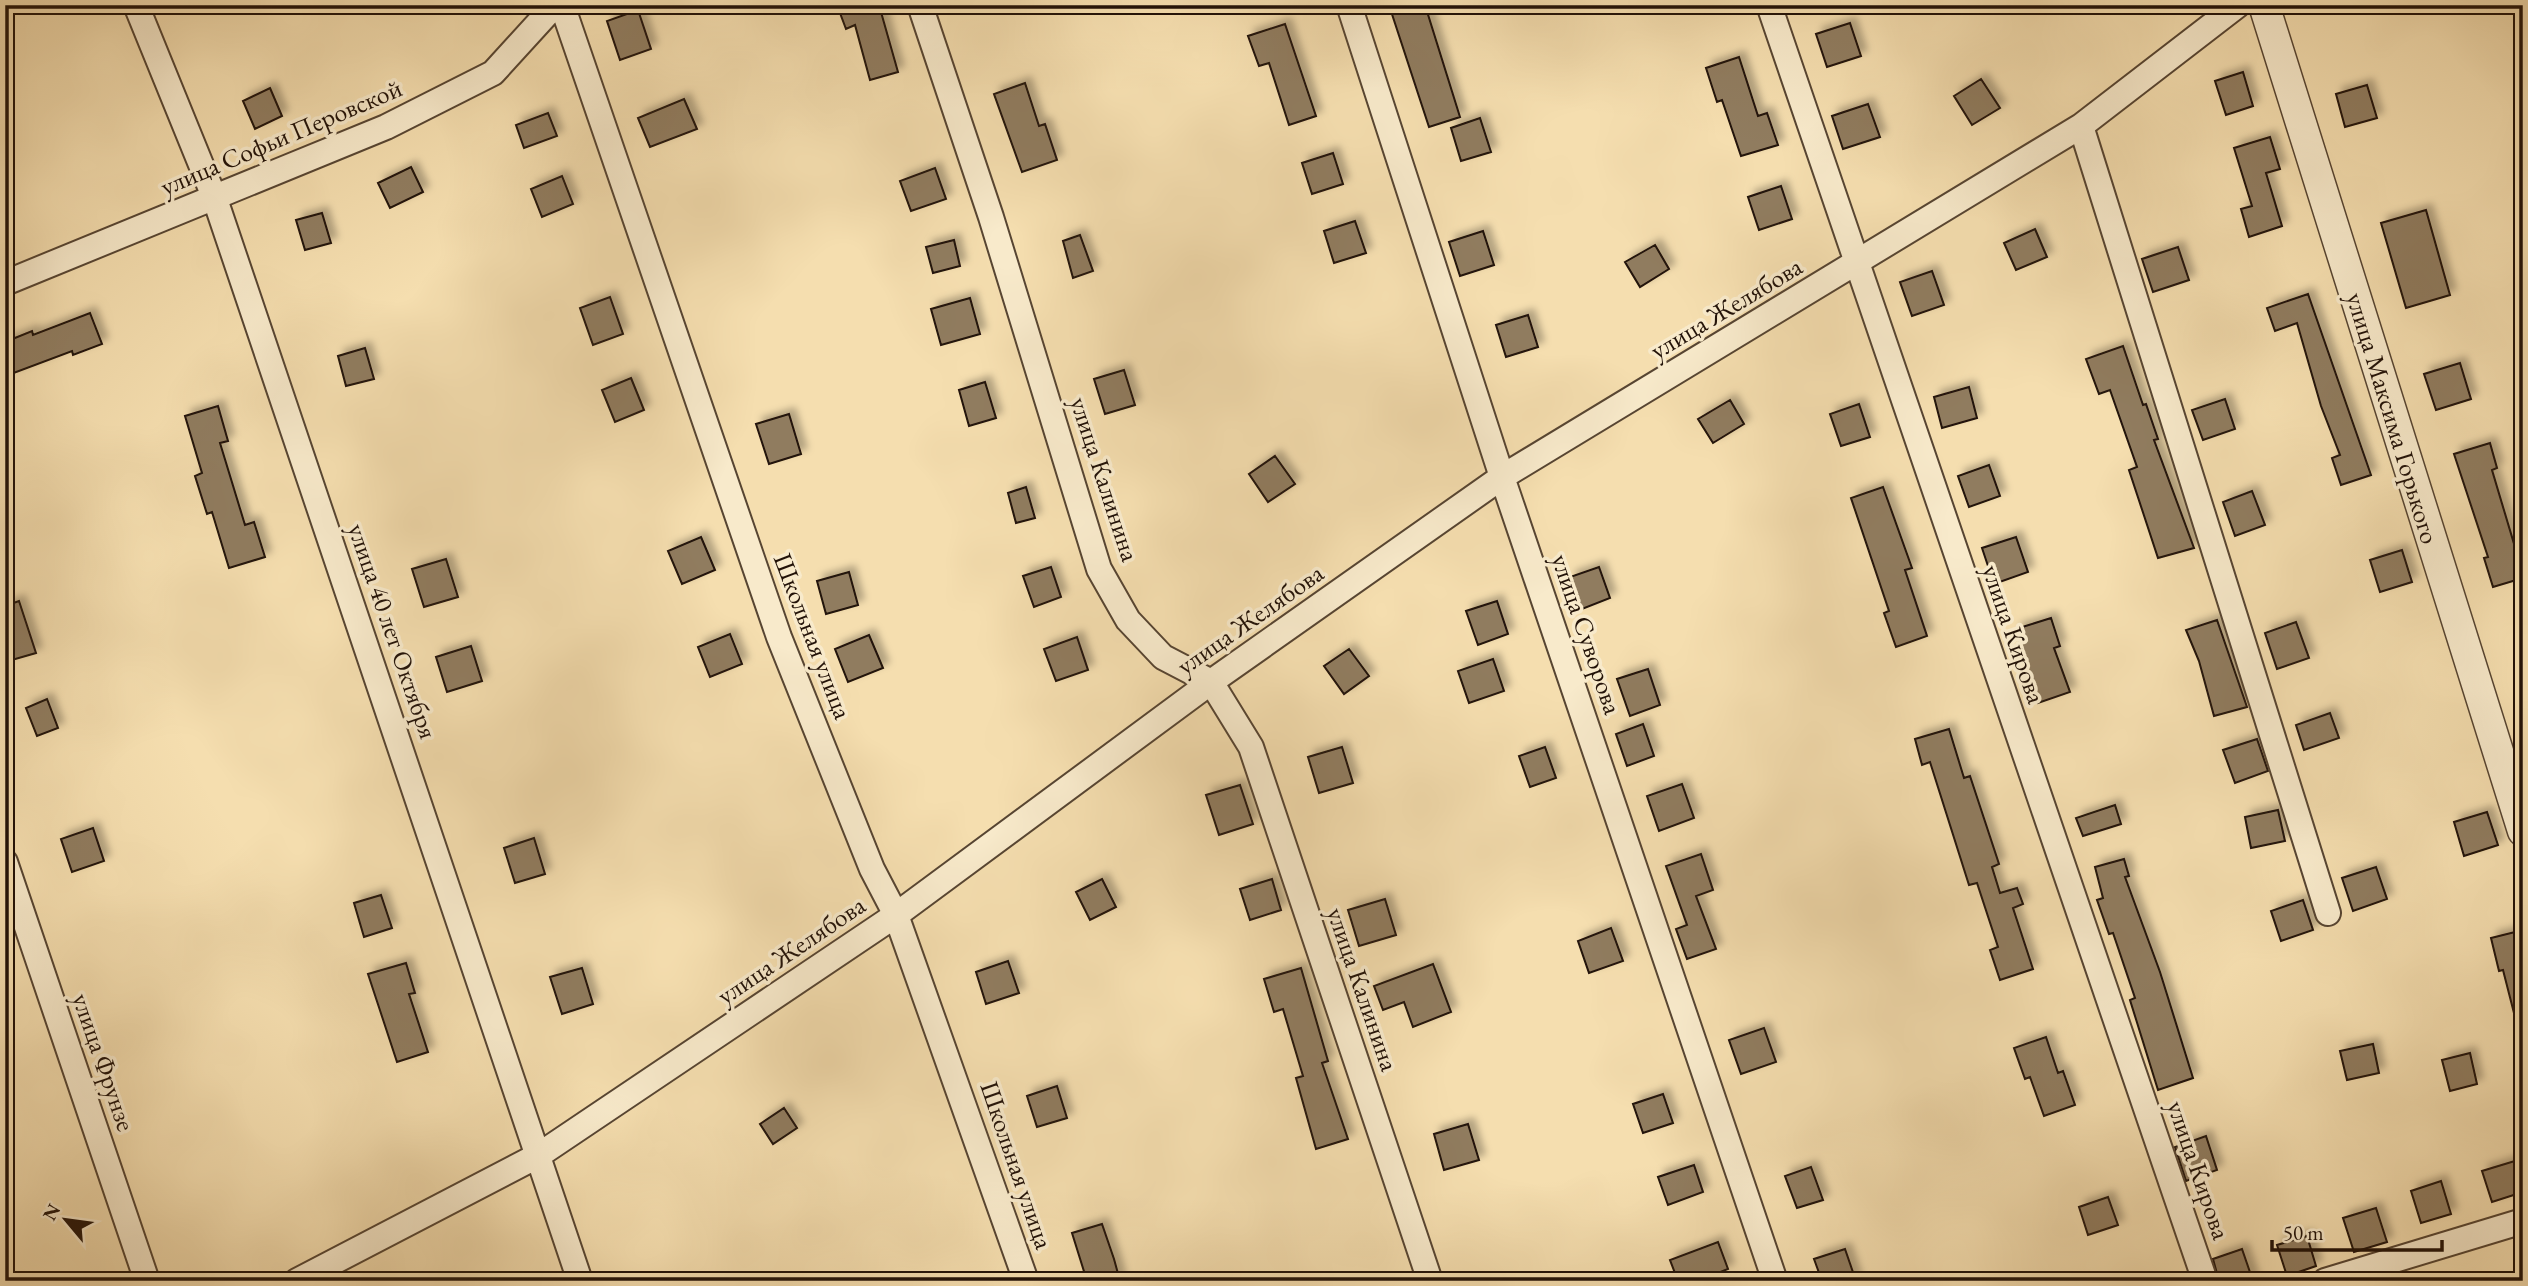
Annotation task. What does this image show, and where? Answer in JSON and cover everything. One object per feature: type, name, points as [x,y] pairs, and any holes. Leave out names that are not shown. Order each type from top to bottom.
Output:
[{"type":"street","name":"улица 40 лет Октября","points":[[136,5],[215,199],[580,1281]]},
{"type":"street","name":"улица Софьи Перовской","points":[[5,283],[386,127],[493,73],[555,5]]},
{"type":"street","name":"Школьная улица","points":[[562,5],[779,637],[872,869],[896,915],[1026,1281]]},
{"type":"street","name":"улица Калинина","points":[[920,5],[991,217],[1099,569],[1128,620],[1163,657],[1211,682],[1251,747],[1430,1281]]},
{"type":"street","name":"улица Суворова","points":[[1349,5],[1502,477],[1775,1281]]},
{"type":"street","name":"улица Кирова","points":[[1769,5],[2206,1281]]},
{"type":"street","name":"улица Желябова","points":[[297,1281],[539,1155],[896,915],[1211,682],[1502,477],[1856,265],[2081,125],[2238,5]]},
{"type":"street","name":"улица Максима Горького","points":[[2264,5],[2523,831]]},
{"type":"street","points":[[2081,125],[2328,913]]},
{"type":"street","name":"улица Фрунзе","points":[[5,862],[147,1281]]},
{"type":"street","points":[[2325,1281],[2523,1221]]},
{"type":"building","points":[[837,5],[879,5],[898,72],[870,80],[855,25],[846,29]]},
{"type":"building","points":[[1389,5],[1425,5],[1460,117],[1429,127]]},
{"type":"building","points":[[638,10],[651,49],[620,60],[607,21]]},
{"type":"building","points":[[1850,23],[1861,56],[1827,67],[1816,34]]},
{"type":"building","points":[[1285,24],[1316,116],[1289,125],[1269,63],[1259,66],[1248,36]]},
{"type":"building","points":[[1739,57],[1758,116],[1767,113],[1778,145],[1741,156],[1722,100],[1717,102],[1706,68]]},
{"type":"building","points":[[2243,72],[2253,106],[2226,115],[2215,81]]},
{"type":"building","points":[[1981,79],[2000,108],[1972,125],[1954,96]]},
{"type":"building","points":[[1025,83],[1039,126],[1045,124],[1057,160],[1022,172],[994,94]]},
{"type":"building","points":[[2367,85],[2377,118],[2345,127],[2336,94]]},
{"type":"building","points":[[270,88],[282,116],[255,129],[243,101]]},
{"type":"building","points":[[684,99],[697,129],[650,147],[638,118]]},
{"type":"building","points":[[1868,104],[1880,137],[1843,149],[1832,116]]},
{"type":"building","points":[[548,113],[557,136],[524,148],[516,125]]},
{"type":"building","points":[[1480,118],[1491,152],[1461,161],[1451,128]]},
{"type":"building","points":[[2270,137],[2280,169],[2266,173],[2282,226],[2249,237],[2241,209],[2252,206],[2234,148]]},
{"type":"building","points":[[1333,153],[1343,184],[1312,194],[1302,163]]},
{"type":"building","points":[[411,167],[423,192],[390,208],[378,183]]},
{"type":"building","points":[[935,168],[946,199],[911,211],[900,181]]},
{"type":"building","points":[[562,176],[573,204],[542,217],[531,189]]},
{"type":"building","points":[[1781,186],[1792,219],[1759,230],[1748,197]]},
{"type":"building","points":[[2426,210],[2450,295],[2406,308],[2381,223]]},
{"type":"building","points":[[322,213],[331,243],[305,250],[296,220]]},
{"type":"building","points":[[1355,221],[1366,253],[1334,263],[1324,231]]},
{"type":"building","points":[[2035,229],[2047,257],[2016,270],[2004,243]]},
{"type":"building","points":[[1483,231],[1494,265],[1460,276],[1449,242]]},
{"type":"building","points":[[1080,235],[1093,271],[1073,278],[1063,241]]},
{"type":"building","points":[[954,240],[960,266],[933,273],[926,247]]},
{"type":"building","points":[[1655,245],[1669,269],[1640,287],[1625,262]]},
{"type":"building","points":[[2178,247],[2189,280],[2153,292],[2142,259]]},
{"type":"building","points":[[1932,271],[1944,305],[1912,316],[1900,282]]},
{"type":"building","points":[[2308,294],[2371,475],[2341,485],[2332,458],[2340,455],[2321,406],[2297,323],[2275,331],[2267,308]]},
{"type":"building","points":[[610,297],[623,334],[593,345],[580,308]]},
{"type":"building","points":[[970,298],[980,334],[941,345],[931,309]]},
{"type":"building","points":[[90,313],[102,344],[73,355],[72,351],[11,374],[5,359],[5,342],[32,331],[33,335]]},
{"type":"building","points":[[1528,315],[1538,347],[1506,357],[1496,325]]},
{"type":"building","points":[[2123,346],[2143,405],[2146,404],[2158,439],[2154,440],[2194,548],[2158,558],[2129,470],[2137,467],[2110,390],[2099,394],[2086,359]]},
{"type":"building","points":[[365,348],[374,379],[346,386],[338,356]]},
{"type":"building","points":[[2460,363],[2471,399],[2436,410],[2424,374]]},
{"type":"building","points":[[1124,370],[1135,405],[1105,414],[1094,379]]},
{"type":"building","points":[[631,378],[644,410],[615,422],[602,390]]},
{"type":"building","points":[[985,382],[996,418],[969,426],[959,390]]},
{"type":"building","points":[[1969,387],[1977,418],[1942,428],[1934,397]]},
{"type":"building","points":[[2225,399],[2235,429],[2203,440],[2192,410]]},
{"type":"building","points":[[1730,400],[1744,424],[1713,443],[1698,419]]},
{"type":"building","points":[[1859,404],[1870,437],[1841,446],[1830,414]]},
{"type":"building","points":[[218,406],[228,441],[220,443],[245,525],[254,522],[265,557],[229,568],[212,512],[207,514],[195,476],[202,473],[185,416]]},
{"type":"building","points":[[789,414],[801,454],[769,464],[756,424]]},
{"type":"building","points":[[2490,443],[2497,468],[2492,470],[2523,574],[2523,578],[2493,587],[2484,558],[2488,557],[2454,454]]},
{"type":"building","points":[[1275,456],[1295,484],[1268,502],[1249,474]]},
{"type":"building","points":[[1989,465],[2000,496],[1969,507],[1958,476]]},
{"type":"building","points":[[1026,487],[1035,518],[1016,523],[1008,493]]},
{"type":"building","points":[[1883,487],[1912,568],[1905,570],[1927,636],[1896,647],[1884,613],[1889,611],[1851,498]]},
{"type":"building","points":[[2252,491],[2265,525],[2235,536],[2223,502]]},
{"type":"building","points":[[701,537],[715,570],[682,584],[668,551]]},
{"type":"building","points":[[2016,537],[2028,572],[1994,584],[1982,548]]},
{"type":"building","points":[[2402,550],[2412,582],[2380,592],[2370,560]]},
{"type":"building","points":[[446,559],[458,597],[424,607],[412,569]]},
{"type":"building","points":[[1051,567],[1061,597],[1034,607],[1023,576]]},
{"type":"building","points":[[1599,567],[1610,598],[1582,609],[1570,577]]},
{"type":"building","points":[[849,572],[858,605],[826,614],[817,581]]},
{"type":"building","points":[[19,601],[36,653],[5,662],[5,606]]},
{"type":"building","points":[[1497,601],[1508,634],[1478,645],[1466,611]]},
{"type":"building","points":[[2051,618],[2060,646],[2054,648],[2070,692],[2038,703],[2016,629]]},
{"type":"building","points":[[2217,620],[2247,707],[2214,716],[2199,661],[2186,630]]},
{"type":"building","points":[[2296,622],[2309,658],[2277,669],[2265,633]]},
{"type":"building","points":[[730,634],[742,664],[710,677],[698,647]]},
{"type":"building","points":[[869,635],[883,668],[848,682],[835,649]]},
{"type":"building","points":[[1077,637],[1088,670],[1056,681],[1044,649]]},
{"type":"building","points":[[471,646],[482,681],[447,692],[436,657]]},
{"type":"building","points":[[1349,649],[1369,676],[1344,694],[1324,666]]},
{"type":"building","points":[[1493,659],[1504,691],[1469,703],[1458,671]]},
{"type":"building","points":[[1648,669],[1660,705],[1630,716],[1617,679]]},
{"type":"building","points":[[47,699],[58,728],[37,736],[26,708]]},
{"type":"building","points":[[2330,713],[2339,738],[2304,750],[2296,725]]},
{"type":"building","points":[[1643,724],[1654,756],[1627,766],[1616,734]]},
{"type":"building","points":[[1949,729],[1964,778],[1970,776],[1999,864],[1992,867],[2000,893],[2017,888],[2023,904],[2013,908],[2033,969],[2000,980],[1990,950],[1998,947],[1977,883],[1969,885],[1930,762],[1922,765],[1915,739]]},
{"type":"building","points":[[2257,739],[2268,771],[2235,783],[2223,750]]},
{"type":"building","points":[[1342,747],[1353,783],[1319,793],[1308,757]]},
{"type":"building","points":[[1545,747],[1556,778],[1530,787],[1519,756]]},
{"type":"building","points":[[1682,784],[1694,818],[1659,831],[1647,796]]},
{"type":"building","points":[[1240,785],[1253,824],[1219,835],[1206,795]]},
{"type":"building","points":[[2115,805],[2121,824],[2083,836],[2076,818]]},
{"type":"building","points":[[2278,810],[2285,841],[2251,848],[2245,817]]},
{"type":"building","points":[[2487,812],[2498,845],[2464,856],[2454,822]]},
{"type":"building","points":[[93,828],[104,861],[72,872],[61,839]]},
{"type":"building","points":[[534,838],[545,874],[515,883],[504,848]]},
{"type":"building","points":[[1701,854],[1713,890],[1696,896],[1716,949],[1687,959],[1676,929],[1687,925],[1666,866]]},
{"type":"building","points":[[2124,859],[2129,876],[2125,877],[2160,972],[2193,1078],[2158,1090],[2130,1000],[2135,998],[2113,933],[2109,934],[2097,900],[2103,898],[2095,867]]},
{"type":"building","points":[[2376,867],[2387,899],[2353,911],[2342,878]]},
{"type":"building","points":[[1102,879],[1116,907],[1090,920],[1076,892]]},
{"type":"building","points":[[1272,879],[1281,910],[1250,920],[1240,889]]},
{"type":"building","points":[[381,895],[392,928],[364,937],[354,903]]},
{"type":"building","points":[[1385,899],[1396,935],[1359,946],[1348,910]]},
{"type":"building","points":[[2303,900],[2313,930],[2281,941],[2271,911]]},
{"type":"building","points":[[1611,928],[1623,961],[1589,973],[1578,941]]},
{"type":"building","points":[[2523,930],[2523,1020],[2516,1021],[2503,970],[2499,971],[2491,938]]},
{"type":"building","points":[[1008,961],[1019,993],[986,1004],[976,972]]},
{"type":"building","points":[[406,963],[415,993],[409,994],[428,1052],[397,1062],[368,974]]},
{"type":"building","points":[[1433,964],[1451,1012],[1413,1027],[1404,1002],[1383,1010],[1374,986]]},
{"type":"building","points":[[582,968],[593,1004],[562,1014],[550,977]]},
{"type":"building","points":[[1301,968],[1328,1061],[1322,1063],[1348,1139],[1316,1149],[1296,1078],[1303,1076],[1283,1009],[1274,1012],[1264,979]]},
{"type":"building","points":[[1764,1028],[1776,1062],[1741,1074],[1729,1040]]},
{"type":"building","points":[[2046,1037],[2058,1073],[2063,1071],[2075,1105],[2044,1116],[2030,1077],[2025,1079],[2014,1048]]},
{"type":"building","points":[[2373,1044],[2379,1073],[2347,1080],[2340,1051]]},
{"type":"building","points":[[2470,1053],[2477,1084],[2450,1091],[2442,1060]]},
{"type":"building","points":[[1057,1086],[1067,1118],[1037,1127],[1027,1096]]},
{"type":"building","points":[[1663,1094],[1673,1123],[1643,1133],[1633,1104]]},
{"type":"building","points":[[784,1108],[797,1128],[773,1144],[760,1124]]},
{"type":"building","points":[[1468,1124],[1479,1160],[1444,1170],[1434,1134]]},
{"type":"building","points":[[2206,1136],[2217,1170],[2186,1181],[2175,1147]]},
{"type":"building","points":[[2518,1160],[2523,1192],[2492,1202],[2482,1171]]},
{"type":"building","points":[[1694,1165],[1703,1192],[1668,1205],[1658,1177]]},
{"type":"building","points":[[1811,1167],[1823,1200],[1797,1208],[1785,1176]]},
{"type":"building","points":[[2441,1181],[2451,1214],[2421,1223],[2411,1191]]},
{"type":"building","points":[[2108,1197],[2118,1225],[2088,1235],[2079,1207]]},
{"type":"building","points":[[2376,1208],[2387,1242],[2354,1252],[2343,1218]]},
{"type":"building","points":[[1102,1224],[1120,1281],[1087,1281],[1072,1233]]},
{"type":"building","points":[[2307,1236],[2316,1266],[2287,1276],[2277,1245]]},
{"type":"building","points":[[1718,1242],[1728,1269],[1698,1281],[1678,1281],[1670,1260]]},
{"type":"building","points":[[1845,1249],[1856,1281],[1822,1281],[1814,1259]]},
{"type":"building","points":[[2242,1249],[2253,1281],[2219,1281],[2213,1259]]}]
